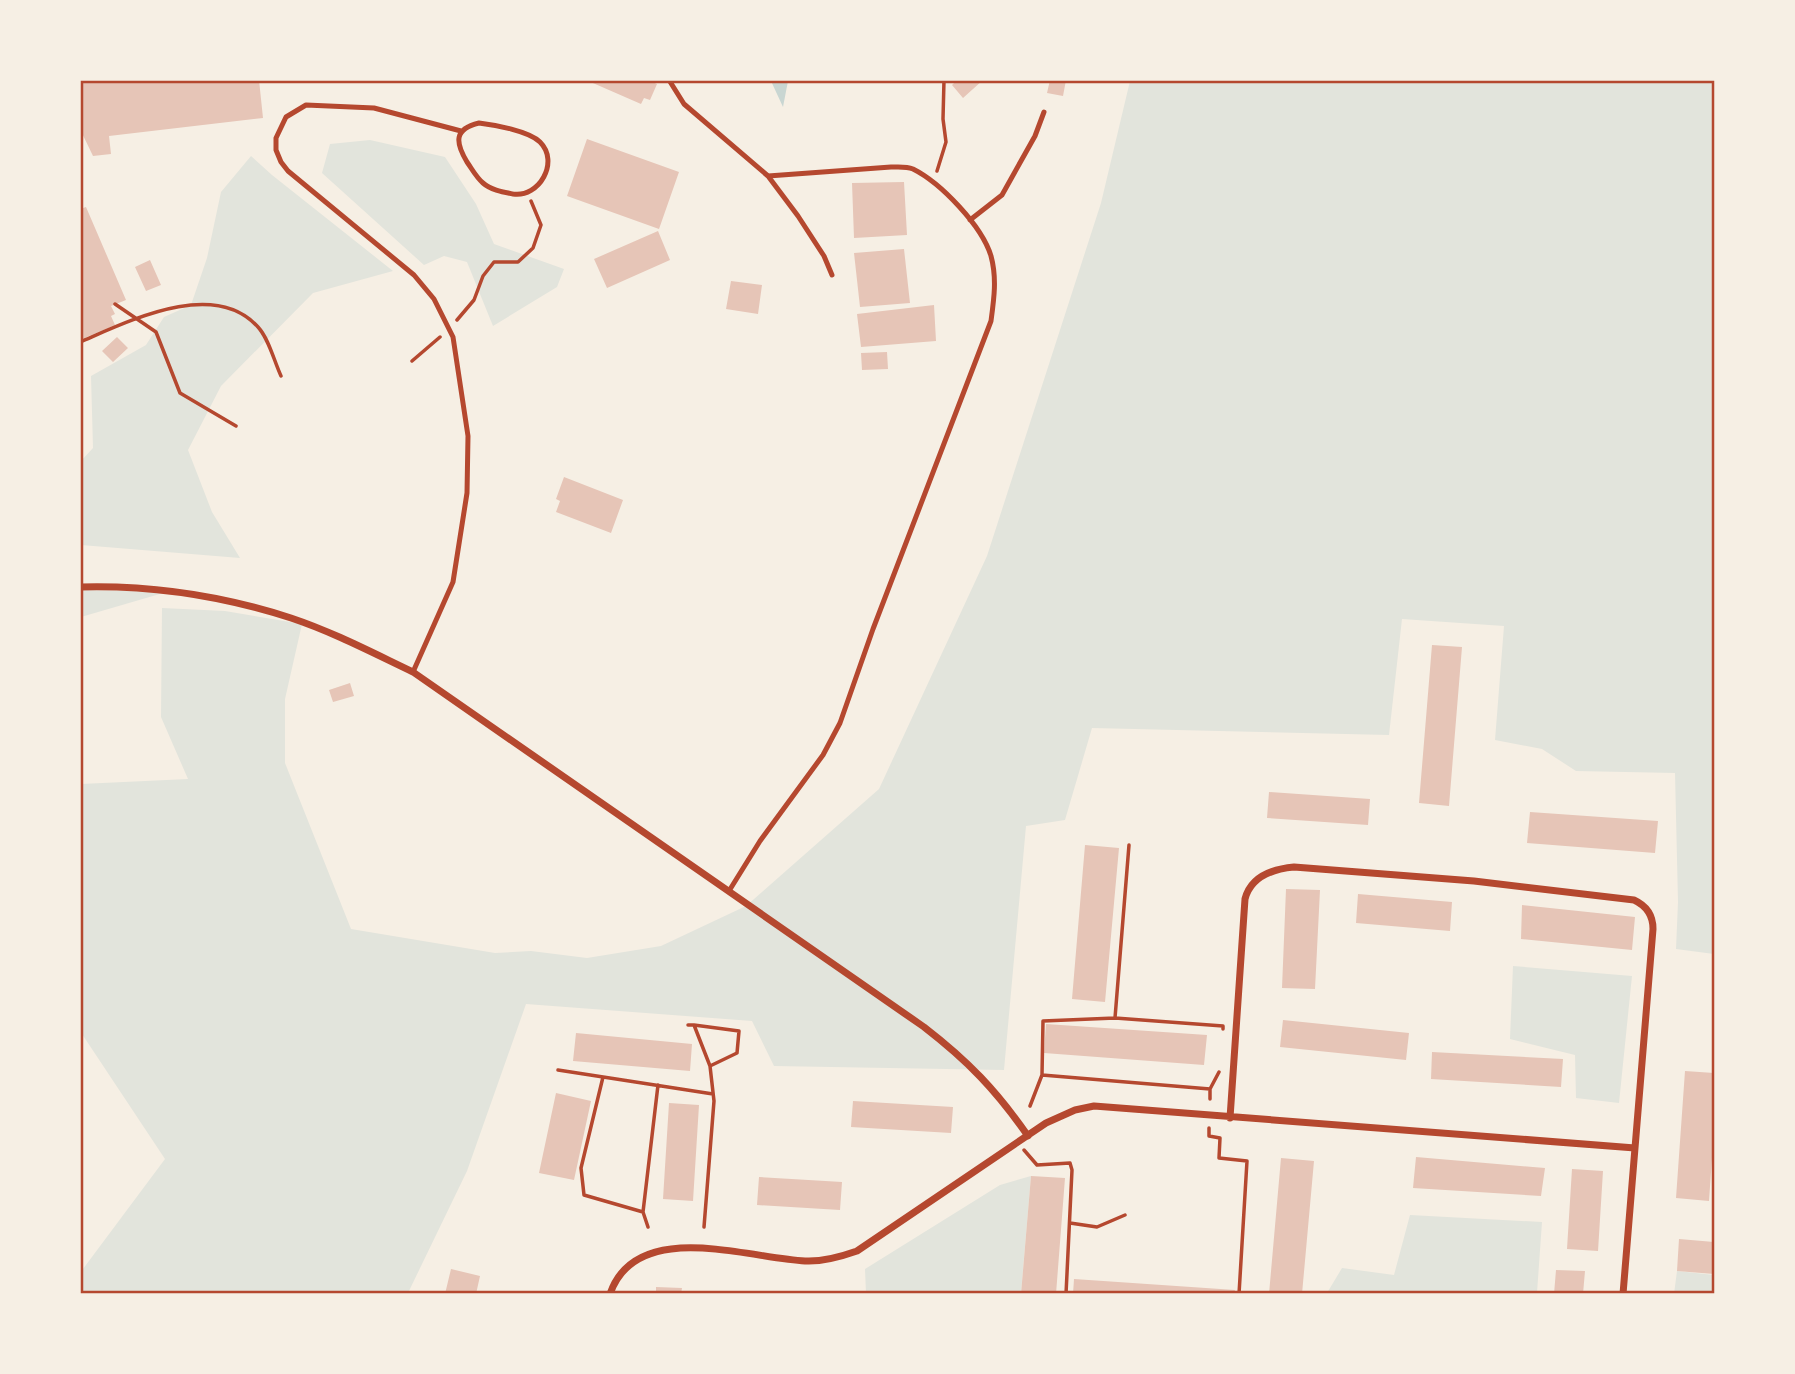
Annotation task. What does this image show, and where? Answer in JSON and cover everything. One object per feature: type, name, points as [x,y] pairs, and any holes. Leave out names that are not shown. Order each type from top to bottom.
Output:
[{"type":"street","points":[[80,587],[170,591],[241,604],[292,618],[345,639],[413,673],[959,1054],[986,1081],[1028,1136]]},
{"type":"street","points":[[1230,1118],[1245,899],[1250,886],[1259,878],[1280,868],[1294,867],[1474,881],[1634,900],[1645,906],[1652,916],[1653,929],[1623,1293]]},
{"type":"street","points":[[610,1293],[624,1269],[656,1250],[702,1248],[806,1261],[832,1259],[857,1251],[1046,1123],[1075,1110],[1094,1106],[1635,1147]]},
{"type":"lane","points":[[669,80],[684,104],[768,176],[824,256],[832,275]]},
{"type":"lane","points":[[413,673],[453,582],[467,493],[468,436],[457,356],[450,329],[435,299],[414,275],[288,172],[276,150],[276,138],[286,117],[306,105],[374,108],[461,131]]},
{"type":"lane","points":[[970,220],[1002,195],[1035,136],[1044,112]]},
{"type":"lane","points":[[479,123],[532,136],[540,142],[546,150],[547,171],[537,186],[527,192],[517,195],[494,190],[484,184],[458,146],[461,131],[469,125],[479,123]]},
{"type":"lane","points":[[729,891],[760,841],[823,755],[840,723],[873,629],[991,321],[995,290],[990,256],[970,220],[934,182],[910,167],[768,176]]},
{"type":"path","points":[[934,182],[946,142],[943,119],[944,80]]},
{"type":"path","points":[[412,361],[450,329],[474,300],[483,276],[494,262],[517,262],[533,248],[541,225],[527,192]]},
{"type":"path","points":[[115,304],[156,332],[180,393],[236,426]]},
{"type":"path","points":[[80,342],[135,318],[170,307],[220,305],[247,317],[261,329],[281,376]]},
{"type":"path","points":[[1115,1018],[1129,845]]},
{"type":"path","points":[[1030,1106],[1042,1075],[1044,1021],[1115,1018],[1223,1026],[1222,1038]]},
{"type":"path","points":[[688,1025],[739,1031],[737,1053],[710,1066]]},
{"type":"path","points":[[694,1025],[710,1066],[713,1094],[704,1227]]},
{"type":"path","points":[[1210,1099],[1210,1089],[1219,1074],[1220,1062]]},
{"type":"path","points":[[558,1070],[713,1094]]},
{"type":"path","points":[[1042,1075],[1210,1089]]},
{"type":"path","points":[[603,1077],[581,1168],[584,1195],[643,1212]]},
{"type":"path","points":[[648,1227],[643,1212],[658,1085]]},
{"type":"path","points":[[1209,1128],[1209,1136],[1220,1138],[1219,1157],[1247,1161],[1239,1293]]},
{"type":"path","points":[[1018,1144],[1037,1165],[1070,1163],[1066,1293]]},
{"type":"path","points":[[1069,1223],[1097,1227],[1125,1215]]},
{"type":"shaded area","points":[[771,81],[788,81],[783,107]]},
{"type":"shaded area","points":[[1130,81],[1714,81],[1714,954],[1676,949],[1678,902],[1675,773],[1576,771],[1542,749],[1495,740],[1504,626],[1402,619],[1389,735],[1092,728],[1065,820],[1026,826],[1004,1070],[774,1066],[752,1021],[526,1004],[467,1171],[408,1293],[81,1293],[80,1273],[165,1159],[80,1031],[81,784],[188,779],[161,717],[162,608],[225,611],[302,624],[285,699],[285,763],[351,929],[495,953],[531,951],[587,958],[661,946],[746,906],[879,789],[987,556],[1101,203]]},
{"type":"shaded area","points":[[370,140],[445,157],[476,204],[494,244],[564,269],[557,287],[493,326],[467,262],[444,256],[424,265],[322,173],[330,144]]},
{"type":"shaded area","points":[[251,156],[393,271],[313,293],[221,386],[188,450],[212,512],[240,558],[81,545],[81,461],[93,448],[91,376],[146,345],[164,317],[191,305],[207,258],[221,192]]},
{"type":"shaded area","points":[[81,590],[170,591],[81,617]]},
{"type":"shaded area","points":[[1513,966],[1632,976],[1619,1103],[1576,1098],[1575,1055],[1510,1039]]},
{"type":"shaded area","points":[[1031,1176],[1021,1293],[866,1293],[865,1269],[1000,1185]]},
{"type":"shaded area","points":[[1410,1215],[1542,1222],[1537,1293],[1327,1293],[1342,1268],[1394,1275]]},
{"type":"shaded area","points":[[1677,1271],[1714,1275],[1714,1293],[1674,1294]]},
{"type":"building","points":[[80,80],[94,80],[95,83],[104,80],[259,80],[263,118],[109,136],[111,154],[93,156],[80,129]]},
{"type":"building","points":[[586,80],[648,80],[657,84],[650,100],[644,98],[641,104]]},
{"type":"building","points":[[957,80],[983,80],[963,98],[952,85]]},
{"type":"building","points":[[1050,80],[1066,80],[1063,96],[1047,93]]},
{"type":"building","points":[[587,139],[679,172],[659,229],[567,196]]},
{"type":"building","points":[[904,182],[907,235],[854,238],[852,183]]},
{"type":"building","points":[[86,207],[126,300],[111,306],[115,314],[111,316],[115,325],[80,340],[80,209]]},
{"type":"building","points":[[658,231],[670,260],[607,288],[594,259]]},
{"type":"building","points":[[904,249],[910,303],[860,307],[854,253]]},
{"type":"building","points":[[150,260],[161,285],[146,291],[135,267]]},
{"type":"building","points":[[731,281],[762,285],[758,314],[726,309]]},
{"type":"building","points":[[934,305],[936,341],[861,347],[857,314]]},
{"type":"building","points":[[117,337],[128,348],[113,362],[102,351]]},
{"type":"building","points":[[887,352],[888,369],[862,370],[861,353]]},
{"type":"building","points":[[564,477],[623,500],[611,533],[556,512],[560,501],[556,499]]},
{"type":"building","points":[[1432,645],[1462,647],[1449,806],[1419,803]]},
{"type":"building","points":[[350,683],[354,696],[333,702],[329,690]]},
{"type":"building","points":[[1269,792],[1370,799],[1368,825],[1267,818]]},
{"type":"building","points":[[1530,812],[1658,821],[1655,853],[1527,843]]},
{"type":"building","points":[[1085,845],[1119,848],[1105,1002],[1072,999]]},
{"type":"building","points":[[1286,889],[1320,890],[1315,989],[1282,988]]},
{"type":"building","points":[[1358,894],[1452,902],[1450,931],[1356,923]]},
{"type":"building","points":[[1522,905],[1635,917],[1632,950],[1521,939]]},
{"type":"building","points":[[1283,1020],[1409,1033],[1406,1060],[1280,1047]]},
{"type":"building","points":[[1046,1024],[1207,1035],[1204,1065],[1044,1053]]},
{"type":"building","points":[[576,1033],[692,1044],[690,1071],[573,1061]]},
{"type":"building","points":[[1432,1052],[1563,1059],[1561,1087],[1431,1079]]},
{"type":"building","points":[[1685,1071],[1714,1073],[1714,1129],[1709,1201],[1676,1198]]},
{"type":"building","points":[[556,1093],[591,1101],[574,1180],[539,1173]]},
{"type":"building","points":[[853,1101],[953,1107],[951,1133],[851,1127]]},
{"type":"building","points":[[669,1103],[699,1105],[693,1201],[663,1199]]},
{"type":"building","points":[[1416,1157],[1545,1168],[1541,1196],[1413,1188]]},
{"type":"building","points":[[1281,1158],[1314,1161],[1302,1294],[1269,1294]]},
{"type":"building","points":[[1572,1169],[1603,1171],[1598,1251],[1567,1249]]},
{"type":"building","points":[[1031,1176],[1065,1178],[1056,1294],[1021,1294]]},
{"type":"building","points":[[759,1177],[842,1182],[840,1210],[757,1205]]},
{"type":"building","points":[[1679,1239],[1714,1242],[1714,1274],[1677,1271]]},
{"type":"building","points":[[451,1269],[480,1276],[476,1294],[445,1294]]},
{"type":"building","points":[[1556,1270],[1585,1271],[1583,1294],[1554,1294]]},
{"type":"building","points":[[1074,1279],[1235,1290],[1234,1294],[1073,1294]]},
{"type":"building","points":[[656,1287],[682,1288],[681,1294],[656,1294]]}]
